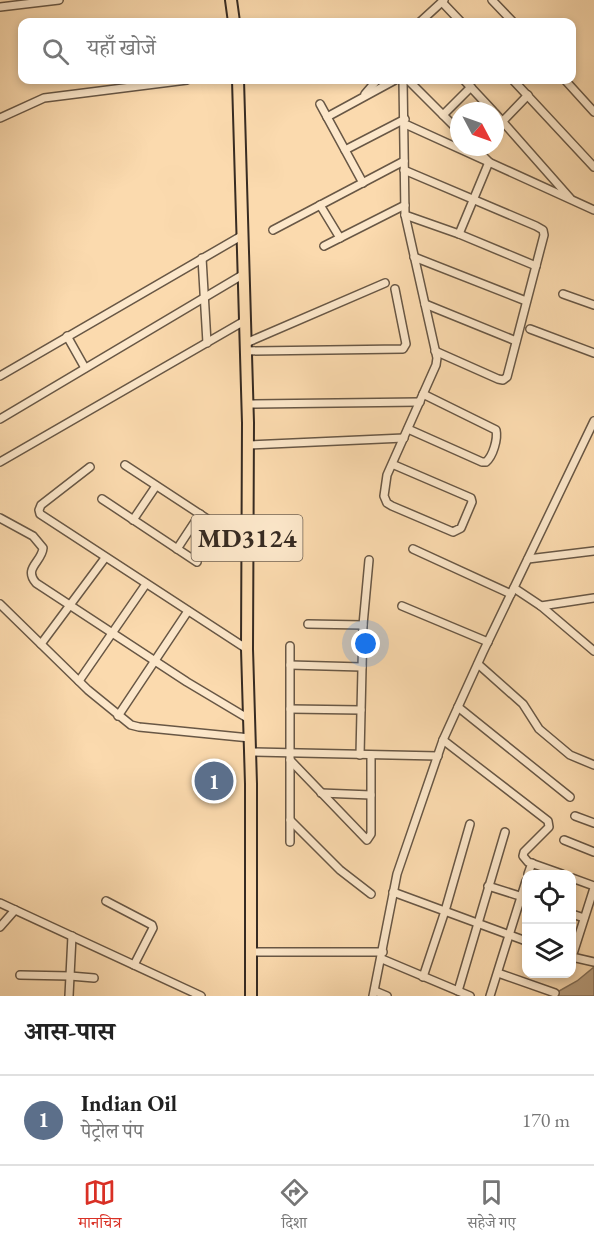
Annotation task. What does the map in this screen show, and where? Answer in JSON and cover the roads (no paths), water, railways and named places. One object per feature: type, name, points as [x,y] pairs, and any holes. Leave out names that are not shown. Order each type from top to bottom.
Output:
[{"type":"main road","points":[[231,0],[233,18]]},
{"type":"main road","name":"MD3124","points":[[238,84],[248,445],[247,649],[250,738],[251,996]]},
{"type":"street","points":[[5,5],[59,0]]},
{"type":"street","points":[[492,0],[509,18]]},
{"type":"street","points":[[424,18],[443,1],[458,18]]},
{"type":"street","points":[[0,118],[44,99],[160,84]]},
{"type":"street","points":[[361,99],[374,84]]},
{"type":"street","points":[[327,117],[388,84]]},
{"type":"street","points":[[392,464],[471,498],[472,502],[461,528],[453,532],[387,503],[384,486],[392,464],[436,365],[435,351],[405,215],[406,84]]},
{"type":"street","points":[[410,84],[450,122]]},
{"type":"street","points":[[468,84],[485,102]]},
{"type":"street","points":[[517,84],[594,167]]},
{"type":"street","points":[[569,84],[594,112]]},
{"type":"street","points":[[443,115],[471,87]]},
{"type":"street","points":[[504,120],[528,95]]},
{"type":"street","points":[[320,104],[363,183]]},
{"type":"street","points":[[345,150],[405,122]]},
{"type":"street","points":[[405,122],[594,210]]},
{"type":"street","points":[[504,122],[571,200]]},
{"type":"street","points":[[483,156],[489,162]]},
{"type":"street","points":[[273,230],[404,161]]},
{"type":"street","points":[[459,234],[489,162]]},
{"type":"street","points":[[404,170],[543,230],[544,235],[507,377],[503,380],[435,351]]},
{"type":"street","points":[[324,246],[405,204]]},
{"type":"street","points":[[320,205],[340,238]]},
{"type":"street","points":[[405,215],[459,234],[536,266]]},
{"type":"street","points":[[0,376],[243,235]]},
{"type":"street","points":[[414,257],[526,301]]},
{"type":"street","points":[[202,258],[207,342]]},
{"type":"street","points":[[0,419],[244,274]]},
{"type":"street","points":[[246,347],[385,283]]},
{"type":"street","points":[[246,347],[403,350],[406,344],[395,289]]},
{"type":"street","points":[[563,294],[594,305]]},
{"type":"street","points":[[425,304],[516,341]]},
{"type":"street","points":[[0,462],[246,320]]},
{"type":"street","points":[[530,329],[594,353]]},
{"type":"street","points":[[67,336],[86,368]]},
{"type":"street","points":[[408,429],[482,462],[490,459],[496,430],[423,394]]},
{"type":"street","points":[[247,404],[420,402]]},
{"type":"street","points":[[387,996],[374,993],[393,892],[404,852],[443,740],[528,559],[591,435],[594,421]]},
{"type":"street","points":[[248,445],[404,438]]},
{"type":"street","points":[[125,465],[247,545]]},
{"type":"street","points":[[90,467],[50,498],[39,510],[40,514],[247,649]]},
{"type":"street","points":[[133,520],[156,486]]},
{"type":"street","points":[[102,500],[197,562]]},
{"type":"street","points":[[177,549],[200,514]]},
{"type":"street","points":[[0,518],[39,541],[43,548],[43,554],[32,567],[32,578],[36,583],[249,719]]},
{"type":"street","points":[[413,549],[513,591],[541,606],[594,651]]},
{"type":"street","points":[[528,559],[594,552]]},
{"type":"street","points":[[42,644],[105,558]]},
{"type":"street","points":[[360,754],[363,625],[369,560]]},
{"type":"street","points":[[79,681],[146,584]]},
{"type":"street","points":[[541,606],[594,598]]},
{"type":"street","points":[[0,604],[79,681],[130,725],[139,728],[250,738]]},
{"type":"street","points":[[402,606],[488,642]]},
{"type":"street","points":[[118,716],[188,611]]},
{"type":"street","points":[[308,624],[363,625]]},
{"type":"street","points":[[290,646],[290,842]]},
{"type":"street","points":[[478,663],[523,704],[534,725],[546,736],[570,755],[594,765]]},
{"type":"street","points":[[290,665],[362,667]]},
{"type":"street","points":[[458,707],[570,797]]},
{"type":"street","points":[[290,709],[361,710]]},
{"type":"street","points":[[443,740],[548,821],[549,826],[524,852],[524,859],[551,870]]},
{"type":"street","points":[[250,752],[290,756],[360,754],[438,756]]},
{"type":"street","points":[[290,756],[321,793],[367,840],[371,834],[370,755]]},
{"type":"street","points":[[321,793],[371,795]]},
{"type":"street","points":[[575,816],[594,823]]},
{"type":"street","points":[[290,820],[340,870],[371,894]]},
{"type":"street","points":[[423,976],[471,824]]},
{"type":"street","points":[[458,991],[505,832]]},
{"type":"street","points":[[564,840],[594,852]]},
{"type":"street","points":[[529,870],[532,863]]},
{"type":"street","points":[[576,880],[594,887],[588,914],[576,946]]},
{"type":"street","points":[[488,886],[522,897]]},
{"type":"street","points":[[393,892],[522,940]]},
{"type":"street","points":[[106,901],[152,925],[153,928],[135,965]]},
{"type":"street","points":[[0,903],[201,996]]},
{"type":"street","points":[[490,996],[522,904]]},
{"type":"street","points":[[0,927],[15,910]]},
{"type":"street","points":[[69,996],[72,936]]},
{"type":"street","points":[[251,952],[382,956],[470,996]]},
{"type":"street","points":[[576,958],[594,962]]},
{"type":"street","points":[[498,973],[555,993]]},
{"type":"street","points":[[20,975],[94,978]]},
{"type":"place","name":"Indian Oil","points":[[214,781]]}]
